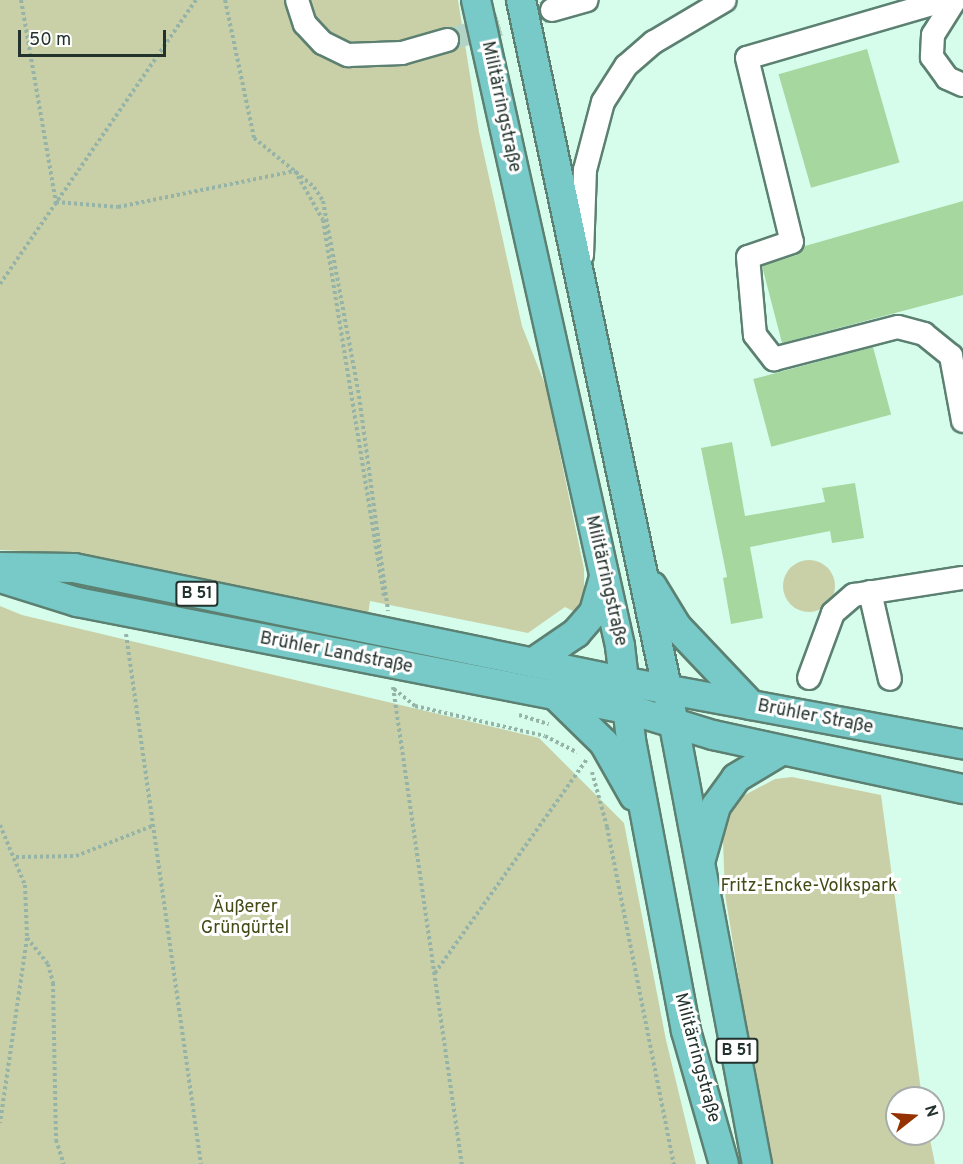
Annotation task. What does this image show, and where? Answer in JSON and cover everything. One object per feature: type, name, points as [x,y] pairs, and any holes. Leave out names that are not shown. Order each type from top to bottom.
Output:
[{"type":"main road","name":"Militärringstraße","points":[[476,0],[605,574],[627,682],[632,740],[686,1031],[724,1164]]},
{"type":"main road","name":"Militärringstraße","points":[[521,0],[667,688],[757,1164]]},
{"type":"main road","name":"Brühler Landstraße","points":[[0,567],[74,568],[535,661],[627,682],[667,688]]},
{"type":"main road","points":[[640,567],[677,627],[751,705]]},
{"type":"main road","points":[[535,661],[576,633],[594,612],[605,574]]},
{"type":"main road","name":"Brühler Landstraße","points":[[0,578],[77,602],[631,710],[673,725]]},
{"type":"main road","name":"Brühler Straße","points":[[667,688],[963,744]]},
{"type":"main road","name":"B 51","points":[[555,695],[604,743],[647,821]]},
{"type":"main road","name":"Brühler Straße","points":[[673,725],[781,751],[963,789]]},
{"type":"main road","name":"B 51","points":[[700,861],[716,806],[736,778],[781,751]]},
{"type":"lane","points":[[297,0],[311,30],[323,43],[348,56],[402,53],[447,40]]},
{"type":"lane","points":[[552,10],[587,0]]},
{"type":"lane","points":[[581,277],[585,170],[603,102],[626,66],[654,42],[725,0]]},
{"type":"lane","points":[[946,0],[747,58],[792,242],[748,257],[755,335],[774,359],[898,327],[924,334],[951,356],[960,387],[963,421]]},
{"type":"lane","points":[[955,0],[933,35],[932,57],[947,78],[963,86]]},
{"type":"lane","points":[[809,678],[833,613],[854,595],[963,578]]},
{"type":"lane","points":[[870,592],[890,679]]},
{"type":"path","points":[[21,0],[56,202]]},
{"type":"path","points":[[0,284],[196,0]]},
{"type":"path","points":[[225,0],[254,138],[295,171],[314,187],[327,217],[360,396],[388,612],[379,576],[323,220],[295,171]]},
{"type":"path","points":[[56,202],[118,207],[295,171]]},
{"type":"path","points":[[126,634],[201,1164]]},
{"type":"path","points":[[462,1164],[393,689],[415,706],[545,736],[588,758],[607,827],[674,1164]]},
{"type":"path","points":[[435,973],[588,758]]},
{"type":"path","points":[[0,825],[16,857],[25,885],[27,938],[0,1123]]},
{"type":"path","points":[[16,857],[76,856],[152,826]]},
{"type":"path","points":[[27,938],[48,964],[53,983],[56,1140],[64,1164]]},
{"type":"green space","points":[[0,0],[458,0],[479,132],[522,326],[546,387],[584,569],[584,594],[577,613],[565,607],[528,633],[370,601],[368,615],[48,552],[0,550]]},
{"type":"green space","points":[[804,560],[814,560],[824,564],[831,571],[835,586],[831,601],[824,608],[814,612],[804,612],[794,608],[787,601],[783,591],[783,581],[787,571],[794,564]]},
{"type":"green space","name":"Äußerer Grüngürtel","points":[[0,606],[22,615],[539,738],[624,823],[666,1040],[696,1164],[0,1164]]},
{"type":"green space","name":"Fritz-Encke-Volkspark","points":[[792,777],[881,795],[920,1086],[885,1086],[885,1146],[931,1146],[935,1164],[769,1164],[725,894],[722,815],[732,793],[741,797],[775,779]]},
{"type":"building","points":[[867,49],[900,162],[811,188],[779,74]]},
{"type":"building","points":[[963,201],[963,295],[782,343],[762,266],[797,255],[805,246]]},
{"type":"building","points":[[873,347],[891,415],[771,447],[753,379]]},
{"type":"building","points":[[732,442],[745,516],[825,502],[822,488],[855,483],[864,538],[832,543],[830,531],[750,547],[763,618],[731,624],[723,578],[727,577],[701,448]]},
{"type":"tunnel","points":[[447,40],[552,10]]}]
